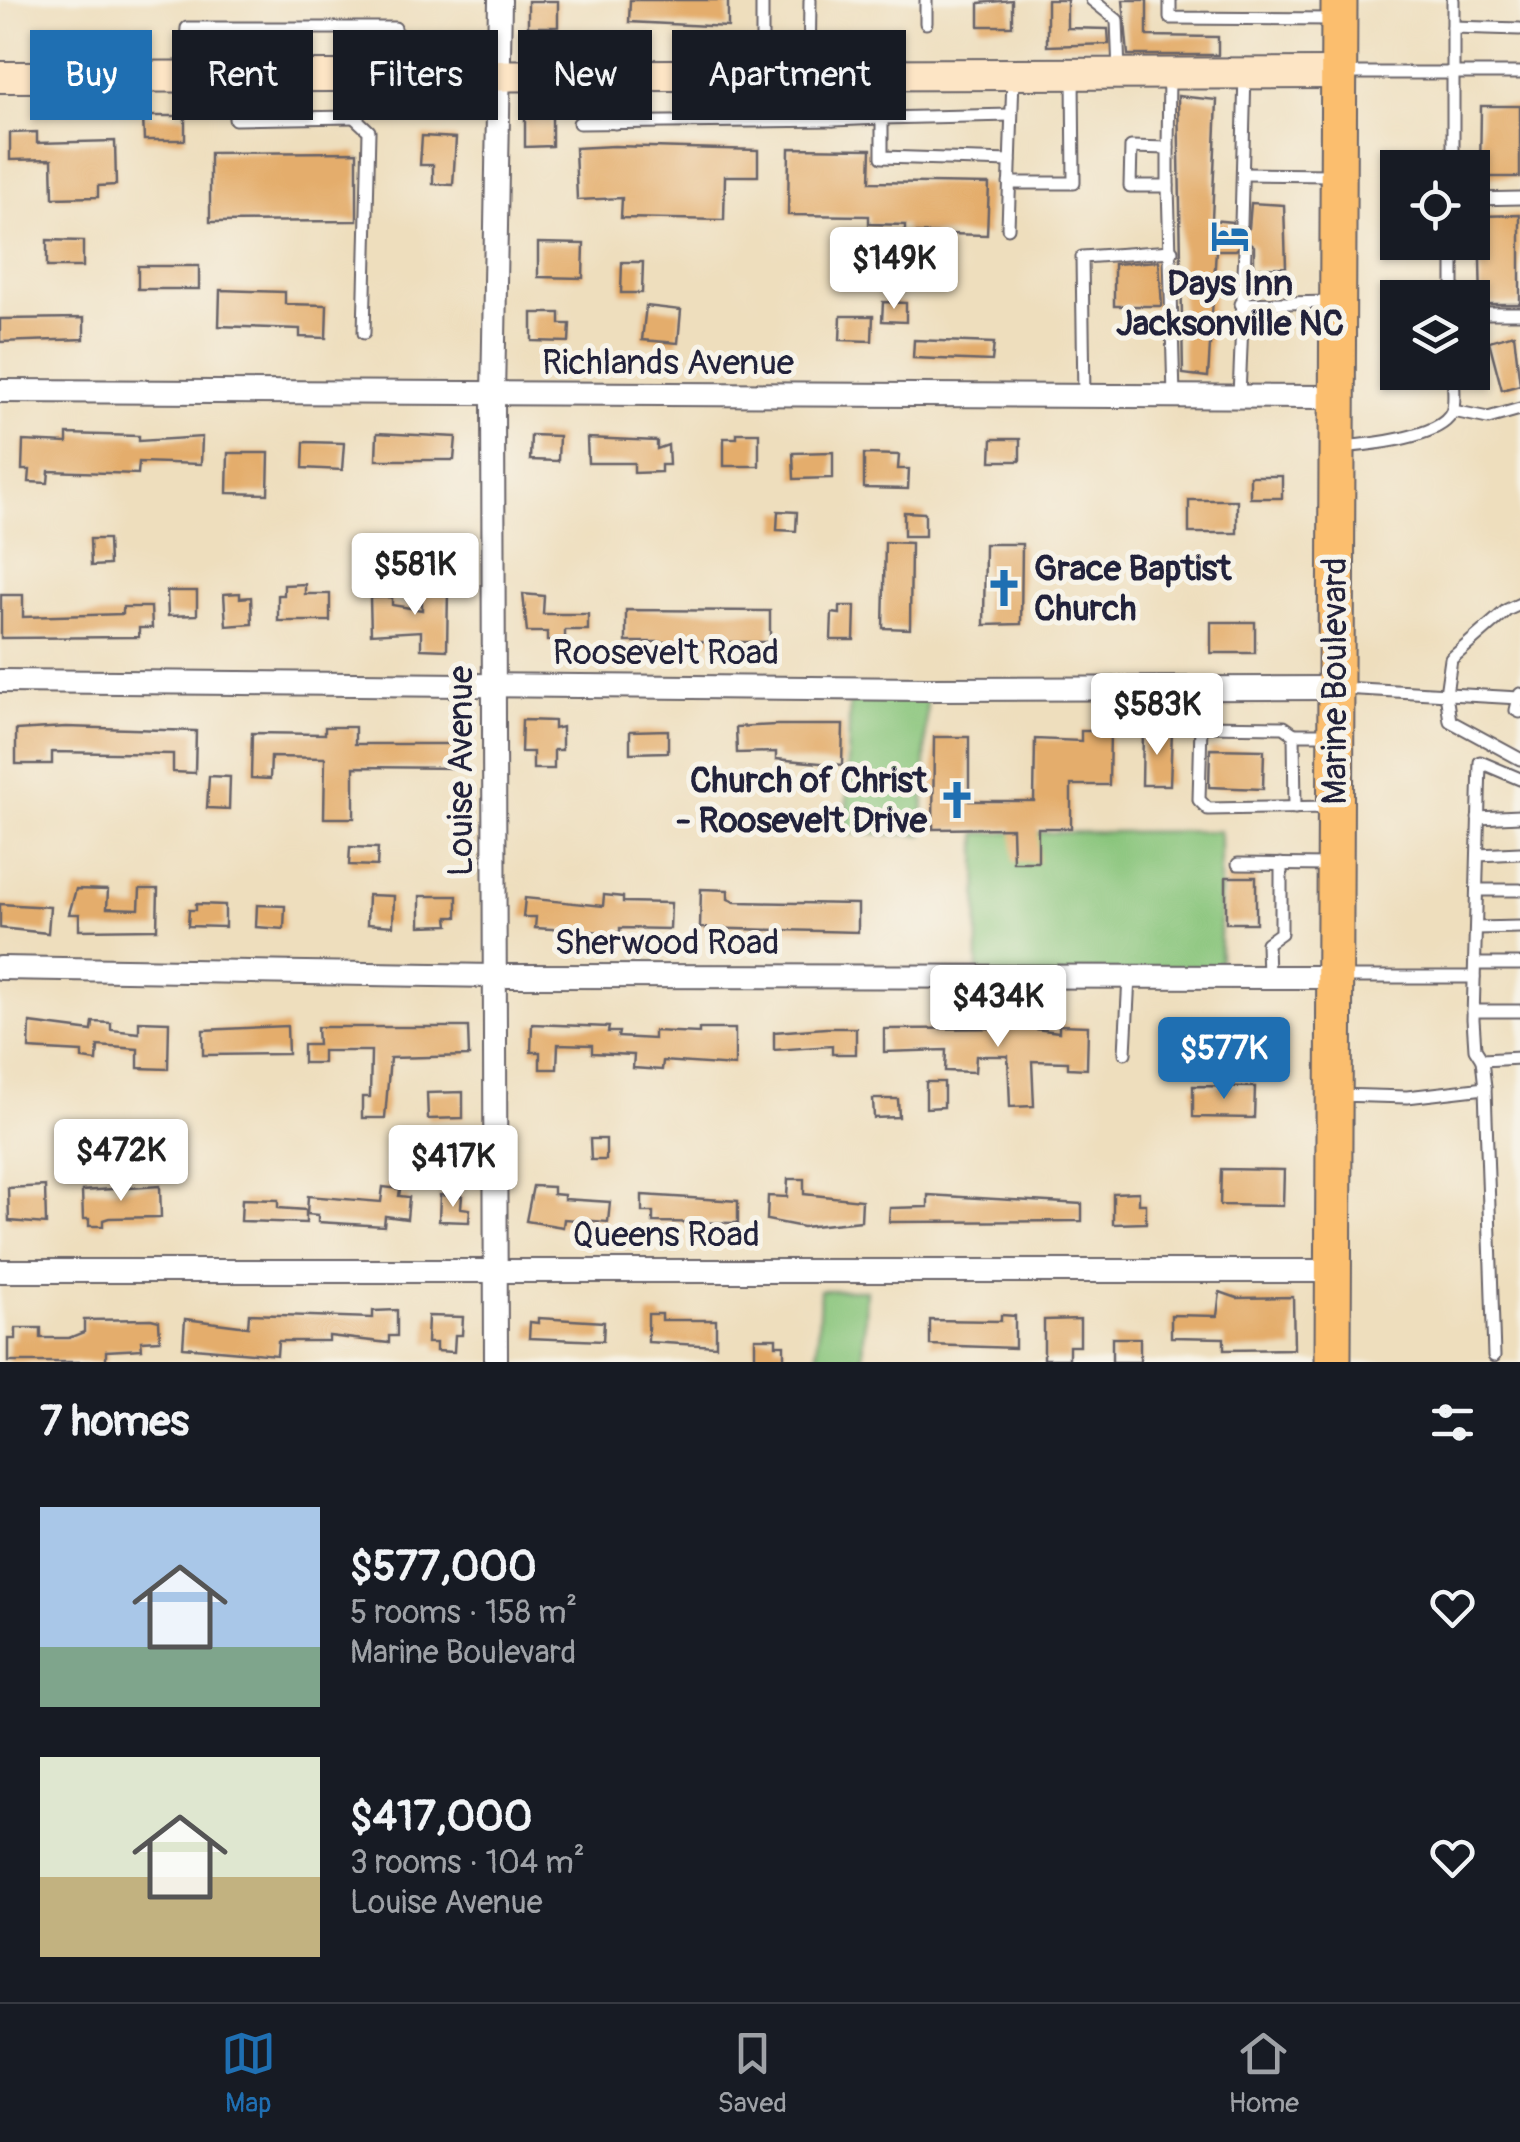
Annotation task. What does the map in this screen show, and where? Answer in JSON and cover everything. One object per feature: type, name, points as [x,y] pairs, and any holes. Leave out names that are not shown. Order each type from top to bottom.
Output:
[{"type":"main road","name":"Marine Boulevard","points":[[1333,1362],[1332,688],[1339,10]]},
{"type":"main road","points":[[906,73],[1339,72]]},
{"type":"main road","points":[[500,74],[518,74]]},
{"type":"main road","points":[[0,77],[172,76]]},
{"type":"street","name":"Louise Avenue","points":[[496,1362],[494,397],[500,0]]},
{"type":"street","name":"Richlands Avenue","points":[[0,392],[494,397],[1336,396]]},
{"type":"street","name":"Roosevelt Road","points":[[0,680],[494,686],[1332,688]]},
{"type":"street","name":"Sherwood Road","points":[[0,968],[495,976],[1334,977]]},
{"type":"street","name":"Queens Road","points":[[0,1271],[1332,1271]]},
{"type":"lane","points":[[762,0],[762,30]]},
{"type":"lane","points":[[810,0],[814,30]]},
{"type":"lane","points":[[926,0],[926,23]]},
{"type":"lane","points":[[1092,0],[1116,20],[1119,73]]},
{"type":"lane","points":[[1170,0],[1170,18],[1277,22],[1339,10]]},
{"type":"lane","points":[[1453,0],[1454,150]]},
{"type":"lane","points":[[1236,18],[1250,26]]},
{"type":"lane","points":[[1453,27],[1520,30]]},
{"type":"lane","points":[[187,30],[394,30]]},
{"type":"lane","points":[[1169,72],[1174,396]]},
{"type":"lane","points":[[1339,72],[1520,73]]},
{"type":"lane","points":[[1008,228],[1013,73]]},
{"type":"lane","points":[[1010,183],[1074,183],[1073,73]]},
{"type":"lane","points":[[1241,224],[1245,73]]},
{"type":"lane","points":[[906,117],[1011,115]]},
{"type":"lane","points":[[357,120],[369,131],[364,333]]},
{"type":"lane","points":[[579,123],[834,120]]},
{"type":"lane","points":[[882,120],[882,157],[1010,161]]},
{"type":"lane","points":[[1168,148],[1130,148],[1130,186],[1168,186]]},
{"type":"lane","points":[[1243,174],[1338,175]]},
{"type":"lane","points":[[1490,198],[1520,198]]},
{"type":"lane","points":[[1239,396],[1245,249]]},
{"type":"lane","points":[[1084,397],[1082,257],[1172,251]]},
{"type":"lane","points":[[1241,304],[1337,302]]},
{"type":"lane","points":[[1490,313],[1520,313]]},
{"type":"lane","points":[[1335,448],[1427,432],[1453,410],[1453,390]]},
{"type":"lane","points":[[1453,410],[1488,418],[1520,409]]},
{"type":"lane","points":[[1520,604],[1507,610],[1451,659],[1446,694],[1450,720],[1520,760]]},
{"type":"lane","points":[[1202,687],[1200,800],[1208,809],[1333,808]]},
{"type":"lane","points":[[1332,688],[1520,696],[1516,710],[1520,712]]},
{"type":"lane","points":[[1202,726],[1284,727],[1294,734],[1333,734]]},
{"type":"lane","points":[[1294,734],[1295,808]]},
{"type":"lane","points":[[1494,1356],[1485,1088],[1482,1060],[1474,1048],[1480,762],[1520,779]]},
{"type":"lane","points":[[1478,818],[1520,816]]},
{"type":"lane","points":[[1478,854],[1520,852]]},
{"type":"lane","points":[[1238,864],[1333,865]]},
{"type":"lane","points":[[1268,976],[1268,943],[1281,933],[1281,864]]},
{"type":"lane","points":[[1476,890],[1520,890]]},
{"type":"lane","points":[[1476,928],[1520,928]]},
{"type":"lane","points":[[1334,977],[1520,964]]},
{"type":"lane","points":[[1125,1052],[1129,977]]},
{"type":"lane","points":[[1474,1012],[1520,1011]]},
{"type":"lane","points":[[1482,1060],[1520,1058]]},
{"type":"lane","points":[[1333,1094],[1408,1097],[1485,1088]]},
{"type":"green space","points":[[850,688],[927,689],[923,835],[846,833]]},
{"type":"green space","points":[[1220,831],[1220,977],[978,978],[977,833]]},
{"type":"green space","points":[[820,1290],[866,1290],[863,1362],[817,1362]]},
{"type":"building","points":[[630,0],[728,0],[728,27],[629,22]]},
{"type":"building","points":[[1012,0],[1012,26],[979,26],[979,3]]},
{"type":"building","points":[[1047,0],[1067,0],[1067,28],[1108,29],[1109,44],[1047,46]]},
{"type":"building","points":[[1123,0],[1147,0],[1147,36],[1218,37],[1218,55],[1128,55]]},
{"type":"building","points":[[528,1],[558,1],[558,27],[528,27]]},
{"type":"building","name":"Days Inn Jacksonville NC","points":[[1178,96],[1217,100],[1212,220],[1232,222],[1233,229],[1242,233],[1249,228],[1251,203],[1284,205],[1286,267],[1254,268],[1254,246],[1246,240],[1236,250],[1216,250],[1208,377],[1183,374]]},
{"type":"building","points":[[1481,106],[1520,106],[1520,177],[1490,177],[1490,150],[1480,150]]},
{"type":"building","points":[[172,116],[172,120],[185,120],[185,140],[144,140],[143,120]]},
{"type":"building","points":[[525,120],[552,120],[552,146],[525,147]]},
{"type":"building","points":[[37,132],[37,143],[115,141],[116,185],[98,186],[98,197],[53,198],[52,159],[10,160],[10,133]]},
{"type":"building","points":[[422,136],[456,138],[453,185],[433,184],[433,165],[420,165]]},
{"type":"building","points":[[575,148],[758,150],[758,176],[725,176],[724,220],[621,218],[622,198],[577,200]]},
{"type":"building","points":[[789,148],[871,149],[870,182],[989,184],[987,235],[905,233],[905,225],[869,224],[869,216],[788,215]]},
{"type":"building","points":[[357,152],[357,221],[210,222],[210,153]]},
{"type":"building","points":[[1520,215],[1520,304],[1490,304],[1490,280],[1480,280],[1480,260],[1490,260],[1490,216]]},
{"type":"building","points":[[47,240],[83,241],[83,267],[47,267]]},
{"type":"building","points":[[538,243],[584,244],[583,278],[538,277]]},
{"type":"building","points":[[1159,261],[1162,306],[1114,306],[1114,264]]},
{"type":"building","points":[[622,262],[643,262],[642,293],[621,293]]},
{"type":"building","points":[[138,266],[199,266],[199,289],[138,289]]},
{"type":"building","points":[[220,290],[285,292],[285,304],[327,305],[326,338],[300,337],[300,329],[219,326]]},
{"type":"building","points":[[883,302],[906,303],[906,322],[882,321]]},
{"type":"building","points":[[646,306],[681,310],[678,343],[642,340]]},
{"type":"building","points":[[532,313],[560,313],[560,324],[570,324],[569,342],[532,341]]},
{"type":"building","points":[[841,316],[873,316],[872,341],[840,340]]},
{"type":"building","points":[[84,318],[84,339],[0,342],[0,319]]},
{"type":"building","points":[[1514,334],[1520,385],[1502,390],[1490,341]]},
{"type":"building","points":[[914,340],[994,343],[992,361],[913,358]]},
{"type":"building","points":[[377,433],[456,437],[454,460],[376,460]]},
{"type":"building","points":[[737,433],[759,433],[759,466],[724,466],[724,438],[737,438]]},
{"type":"building","points":[[67,434],[139,436],[139,441],[202,437],[201,464],[139,462],[138,474],[49,471],[48,483],[29,482],[30,470],[22,470],[23,441],[67,443]]},
{"type":"building","points":[[531,435],[559,436],[558,461],[530,460]]},
{"type":"building","points":[[587,438],[657,441],[657,449],[668,445],[669,465],[661,465],[661,472],[634,473],[634,463],[588,463]]},
{"type":"building","points":[[992,439],[1020,439],[1020,461],[991,461]]},
{"type":"building","points":[[304,442],[344,443],[342,470],[303,468]]},
{"type":"building","points":[[833,452],[833,478],[794,479],[793,453]]},
{"type":"building","points":[[228,453],[269,453],[268,494],[227,493]]},
{"type":"building","points":[[864,454],[899,455],[898,469],[909,469],[908,489],[864,488]]},
{"type":"building","points":[[1250,476],[1282,476],[1282,498],[1250,498]]},
{"type":"building","points":[[1189,500],[1237,500],[1237,533],[1189,533]]},
{"type":"building","points":[[778,511],[797,512],[796,531],[777,530]]},
{"type":"building","points":[[904,512],[925,513],[925,536],[904,536]]},
{"type":"building","points":[[90,539],[108,539],[109,565],[91,566]]},
{"type":"building","points":[[885,542],[911,543],[910,629],[883,628]]},
{"type":"building","points":[[985,544],[1022,544],[1021,624],[984,625]]},
{"type":"building","points":[[305,584],[305,594],[330,594],[330,621],[278,621],[278,595],[284,595],[284,585]]},
{"type":"building","points":[[422,588],[448,588],[447,650],[421,649],[421,631],[371,634],[370,598],[392,597],[392,605],[422,610]]},
{"type":"building","points":[[167,591],[197,591],[197,615],[168,616]]},
{"type":"building","points":[[240,593],[240,598],[251,597],[252,624],[226,626],[224,594]]},
{"type":"building","points":[[523,594],[544,596],[543,614],[588,614],[588,630],[565,630],[565,641],[547,641],[547,632],[527,632]]},
{"type":"building","points":[[1,595],[23,595],[23,617],[123,614],[123,607],[151,607],[152,628],[139,628],[139,637],[1,638]]},
{"type":"building","points":[[840,606],[855,606],[854,640],[831,640],[832,613],[840,614]]},
{"type":"building","points":[[626,610],[770,611],[770,642],[626,642]]},
{"type":"building","points":[[1211,622],[1255,622],[1255,653],[1211,653]]},
{"type":"building","points":[[522,720],[554,721],[554,729],[562,727],[562,750],[554,750],[554,769],[533,769],[533,752],[521,752]]},
{"type":"building","points":[[843,725],[842,765],[776,759],[776,752],[737,753],[736,727]]},
{"type":"building","points":[[66,727],[196,731],[195,773],[173,772],[173,754],[52,752],[52,764],[16,764],[16,730]]},
{"type":"building","points":[[325,727],[355,727],[355,744],[461,744],[461,768],[354,767],[354,818],[324,818],[325,758],[271,757],[270,779],[251,778],[252,733],[325,734]]},
{"type":"building","points":[[668,730],[668,752],[630,753],[630,731]]},
{"type":"building","points":[[1143,730],[1172,731],[1170,785],[1142,785]]},
{"type":"building","points":[[1081,731],[1110,731],[1109,785],[1071,785],[1071,828],[1038,828],[1038,862],[1013,862],[1012,828],[933,829],[934,737],[969,737],[969,801],[1034,801],[1035,739],[1081,741]]},
{"type":"building","points":[[1210,749],[1264,750],[1263,789],[1209,787]]},
{"type":"building","points":[[209,776],[230,777],[229,809],[207,808]]},
{"type":"building","points":[[350,847],[378,848],[377,866],[349,865]]},
{"type":"building","points":[[1226,877],[1256,877],[1256,923],[1226,923]]},
{"type":"building","points":[[76,889],[108,890],[107,908],[139,909],[140,889],[158,889],[157,929],[79,930],[79,914],[69,914]]},
{"type":"building","points":[[701,889],[728,890],[728,899],[735,902],[858,904],[858,932],[700,928]]},
{"type":"building","points":[[368,895],[394,896],[393,926],[367,924]]},
{"type":"building","points":[[604,895],[623,897],[623,902],[671,903],[670,929],[620,928],[620,933],[535,928],[536,917],[523,917],[525,898],[603,906]]},
{"type":"building","points":[[420,896],[457,896],[457,917],[448,917],[449,925],[420,926]]},
{"type":"building","points":[[0,904],[50,907],[48,933],[0,928]]},
{"type":"building","points":[[196,904],[225,905],[225,927],[188,926],[189,910],[196,910]]},
{"type":"building","points":[[257,905],[285,906],[284,929],[256,927]]},
{"type":"building","points":[[139,1021],[169,1022],[168,1069],[138,1068],[138,1049],[98,1046],[97,1061],[82,1059],[82,1052],[29,1049],[30,1023],[92,1031],[93,1022],[111,1023],[111,1030],[139,1033]]},
{"type":"building","points":[[532,1024],[609,1027],[608,1032],[619,1032],[618,1037],[654,1039],[654,1031],[699,1033],[699,1029],[735,1029],[735,1066],[663,1061],[662,1070],[633,1068],[634,1055],[592,1053],[592,1045],[558,1044],[557,1069],[540,1069],[540,1052],[531,1052]]},
{"type":"building","points":[[1059,1025],[1088,1026],[1087,1069],[1068,1068],[1068,1062],[1032,1061],[1034,1106],[1010,1107],[1008,1056],[976,1056],[975,1072],[945,1071],[946,1050],[884,1052],[884,1029],[1028,1028],[1059,1032]]},
{"type":"building","points":[[287,1026],[288,1054],[203,1055],[203,1030]]},
{"type":"building","points":[[317,1027],[468,1027],[469,1056],[390,1058],[385,1118],[362,1118],[362,1097],[370,1097],[371,1051],[323,1051],[323,1063],[303,1063],[303,1045],[318,1045]]},
{"type":"building","points":[[856,1028],[856,1054],[832,1054],[832,1046],[774,1050],[774,1032]]},
{"type":"building","points":[[926,1082],[944,1082],[944,1107],[926,1108]]},
{"type":"building","points":[[1193,1086],[1255,1087],[1254,1118],[1193,1117]]},
{"type":"building","points":[[463,1092],[463,1118],[428,1119],[427,1093]]},
{"type":"building","points":[[873,1099],[898,1099],[899,1117],[874,1118]]},
{"type":"building","points":[[590,1139],[606,1139],[606,1160],[591,1160]]},
{"type":"building","points":[[1221,1169],[1284,1170],[1283,1206],[1220,1205]]},
{"type":"building","points":[[788,1179],[804,1179],[804,1194],[862,1200],[861,1221],[803,1227],[767,1220],[768,1196],[787,1197]]},
{"type":"building","points":[[45,1186],[46,1224],[9,1221],[8,1188]]},
{"type":"building","points":[[160,1186],[161,1217],[109,1218],[103,1220],[103,1226],[89,1226],[89,1219],[83,1219],[82,1191]]},
{"type":"building","points":[[533,1186],[553,1187],[553,1194],[564,1195],[564,1199],[610,1202],[608,1222],[564,1219],[563,1227],[526,1221]]},
{"type":"building","points":[[383,1187],[400,1189],[399,1196],[409,1197],[407,1219],[385,1216],[384,1226],[318,1222],[318,1215],[307,1214],[308,1196],[381,1202]]},
{"type":"building","points":[[1139,1192],[1139,1204],[1146,1204],[1146,1223],[1113,1224],[1113,1193]]},
{"type":"building","points":[[440,1195],[462,1196],[461,1208],[470,1209],[469,1222],[439,1221]]},
{"type":"building","points":[[642,1195],[738,1201],[738,1223],[653,1222],[653,1212],[642,1212]]},
{"type":"building","points":[[928,1195],[1082,1204],[1082,1221],[889,1222],[890,1208],[928,1207]]},
{"type":"building","points":[[242,1199],[278,1200],[278,1208],[306,1210],[306,1223],[241,1221]]},
{"type":"building","points":[[1220,1292],[1237,1298],[1293,1297],[1294,1349],[1224,1350],[1224,1338],[1171,1337],[1171,1315],[1217,1316]]},
{"type":"building","points":[[397,1310],[397,1336],[389,1336],[389,1343],[329,1336],[329,1341],[278,1341],[277,1355],[183,1347],[185,1319],[248,1327],[249,1314],[373,1318],[373,1311]]},
{"type":"building","points":[[648,1314],[662,1314],[662,1320],[716,1320],[716,1346],[648,1342]]},
{"type":"building","points":[[1001,1315],[1015,1316],[1015,1348],[930,1345],[930,1320],[1001,1321]]},
{"type":"building","points":[[428,1316],[463,1317],[462,1335],[455,1335],[454,1352],[436,1351],[436,1343],[427,1343]]},
{"type":"building","points":[[538,1318],[604,1322],[603,1341],[529,1338],[530,1322],[538,1323]]},
{"type":"building","points":[[1080,1319],[1080,1346],[1069,1346],[1069,1359],[1044,1359],[1044,1320]]},
{"type":"building","points":[[84,1320],[159,1321],[160,1340],[141,1341],[142,1349],[106,1351],[106,1362],[9,1362],[9,1339],[16,1339],[16,1328],[41,1328],[41,1338],[69,1338],[84,1332]]},
{"type":"building","points":[[755,1338],[776,1338],[776,1345],[784,1345],[784,1362],[755,1362]]},
{"type":"building","points":[[1112,1338],[1140,1338],[1140,1362],[1112,1362]]},
{"type":"place","name":"Days Inn Jacksonville NC","points":[[1230,236]]},
{"type":"place","name":"Grace Baptist Church","points":[[1004,588]]},
{"type":"place","name":"Church of Christ - Roosevelt Drive","points":[[957,800]]}]
